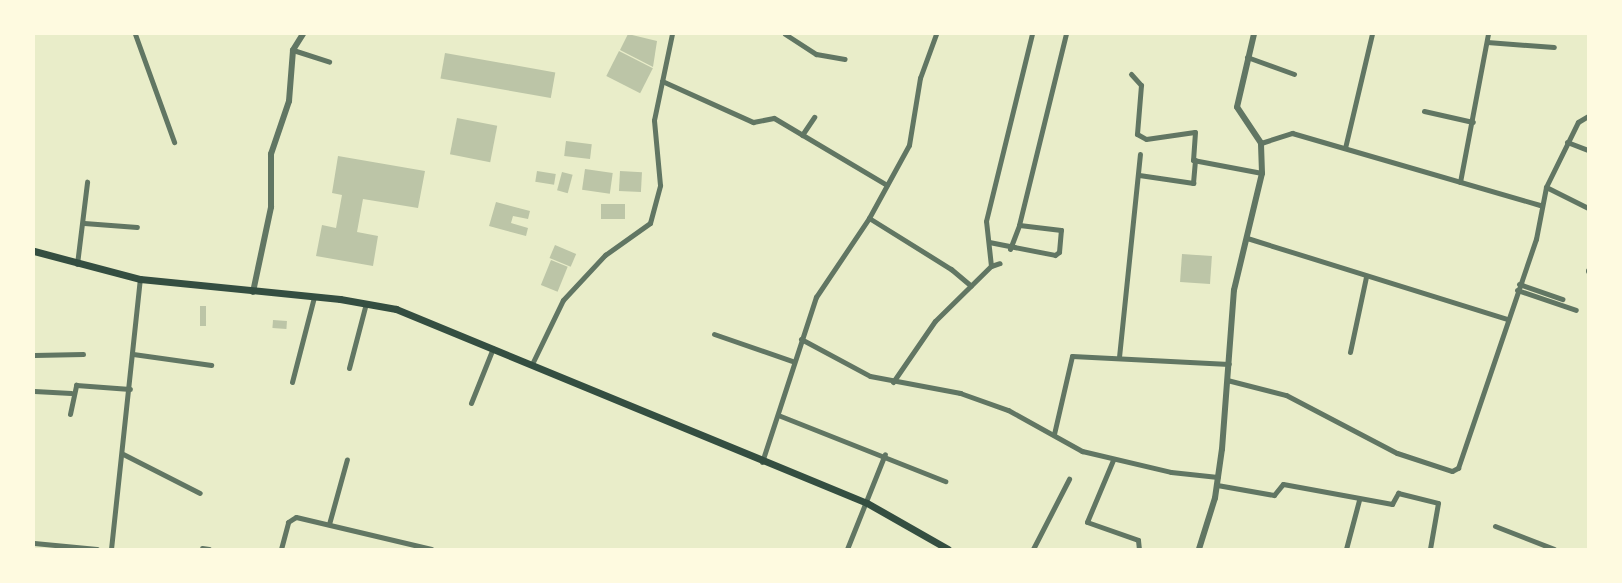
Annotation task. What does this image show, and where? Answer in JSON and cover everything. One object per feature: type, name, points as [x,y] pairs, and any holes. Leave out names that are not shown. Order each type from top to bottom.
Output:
[{"type":"main road","points":[[34,251],[77,264],[140,279],[366,303],[396,309],[532,364],[762,462],[867,503],[948,549]]},
{"type":"street","points":[[135,34],[174,142]]},
{"type":"street","points":[[253,292],[271,207],[271,154],[289,101],[293,50],[303,34]]},
{"type":"street","points":[[532,364],[563,300],[605,255],[650,223],[660,185],[654,124],[672,34]]},
{"type":"street","points":[[785,34],[816,54],[846,59]]},
{"type":"street","points":[[762,462],[778,415],[792,361],[818,292],[869,218],[909,145],[920,78],[936,34]]},
{"type":"street","points":[[991,266],[986,221],[990,198],[1032,34]]},
{"type":"street","points":[[1010,248],[1019,224],[1066,34]]},
{"type":"street","points":[[1199,549],[1217,485],[1234,290],[1262,173],[1261,143],[1241,119],[1237,107],[1247,57],[1254,34]]},
{"type":"street","points":[[1345,148],[1372,34]]},
{"type":"street","points":[[1460,182],[1473,122],[1488,34]]},
{"type":"street","points":[[1487,42],[1554,47]]},
{"type":"street","points":[[293,50],[329,62]]},
{"type":"street","points":[[1247,57],[1294,74]]},
{"type":"street","points":[[1131,74],[1141,85],[1135,132],[1146,139],[1195,132],[1192,183],[1138,175]]},
{"type":"street","points":[[662,81],[752,122],[774,118],[887,185]]},
{"type":"street","points":[[1424,111],[1473,122]]},
{"type":"street","points":[[1227,380],[1286,396],[1397,453],[1452,471],[1461,465],[1507,319],[1538,231],[1540,205],[1546,187],[1582,116],[1588,116]]},
{"type":"street","points":[[802,135],[814,117]]},
{"type":"street","points":[[1261,143],[1292,133],[1540,205]]},
{"type":"street","points":[[1568,142],[1588,150]]},
{"type":"street","points":[[1119,357],[1140,154]]},
{"type":"street","points":[[1194,160],[1262,173]]},
{"type":"street","points":[[77,264],[84,223],[87,182]]},
{"type":"street","points":[[1546,187],[1588,208]]},
{"type":"street","points":[[869,218],[952,269],[971,286]]},
{"type":"street","points":[[84,223],[138,227]]},
{"type":"street","points":[[989,242],[1010,248],[1055,255],[1059,252],[1061,230],[1019,224]]},
{"type":"street","points":[[1247,238],[1366,277],[1507,319]]},
{"type":"street","points":[[893,382],[935,321],[991,266],[1000,263]]},
{"type":"street","points":[[1350,352],[1366,277]]},
{"type":"street","points":[[111,549],[130,389],[140,279]]},
{"type":"street","points":[[1518,287],[1562,300]]},
{"type":"street","points":[[1518,287],[1576,310]]},
{"type":"street","points":[[292,382],[314,297]]},
{"type":"street","points":[[349,368],[366,303]]},
{"type":"street","points":[[714,334],[792,361]]},
{"type":"street","points":[[801,339],[870,376],[893,382],[960,393],[1054,434],[1082,451],[1113,460],[1218,477]]},
{"type":"street","points":[[472,403],[493,348]]},
{"type":"street","points":[[34,355],[82,354]]},
{"type":"street","points":[[133,354],[211,365]]},
{"type":"street","points":[[1054,434],[1070,358],[1119,357],[1229,364]]},
{"type":"street","points":[[70,414],[71,393],[78,385],[130,389]]},
{"type":"street","points":[[34,391],[71,393]]},
{"type":"street","points":[[778,415],[884,454],[946,481]]},
{"type":"street","points":[[123,454],[200,492]]},
{"type":"street","points":[[847,549],[867,503],[884,454]]},
{"type":"street","points":[[329,524],[347,459]]},
{"type":"street","points":[[1113,460],[1088,522],[1138,540],[1139,549]]},
{"type":"street","points":[[1033,549],[1069,479]]},
{"type":"street","points":[[1217,485],[1274,495],[1283,484],[1392,504],[1398,493],[1438,503],[1430,549]]},
{"type":"street","points":[[1346,549],[1359,500]]},
{"type":"street","points":[[281,549],[288,522],[300,517],[431,549]]},
{"type":"street","points":[[1495,526],[1554,549]]},
{"type":"street","points":[[34,543],[96,549]]},
{"type":"street","points":[[202,548],[209,549]]},
{"type":"building","points":[[628,34],[657,41],[653,67],[620,50]]},
{"type":"building","points":[[619,51],[653,68],[640,93],[606,76]]},
{"type":"building","points":[[445,53],[555,72],[551,98],[440,79]]},
{"type":"building","points":[[457,118],[497,126],[490,162],[450,154]]},
{"type":"building","points":[[566,141],[592,144],[590,159],[564,156]]},
{"type":"building","points":[[338,156],[425,171],[418,208],[363,199],[357,232],[378,236],[373,266],[316,256],[322,225],[336,228],[342,195],[332,193]]},
{"type":"building","points":[[585,169],[613,173],[610,194],[582,190]]},
{"type":"building","points":[[537,171],[556,174],[554,185],[535,182]]},
{"type":"building","points":[[620,171],[642,172],[641,192],[619,191]]},
{"type":"building","points":[[562,172],[573,175],[568,193],[557,190]]},
{"type":"building","points":[[496,202],[530,211],[528,219],[513,216],[511,223],[528,228],[526,236],[489,226]]},
{"type":"building","points":[[601,204],[625,204],[625,219],[601,219]]},
{"type":"building","points":[[555,245],[576,254],[571,267],[550,258]]},
{"type":"building","points":[[1182,254],[1212,256],[1210,284],[1180,282]]},
{"type":"building","points":[[551,260],[568,267],[558,292],[541,285]]},
{"type":"building","points":[[200,306],[206,306],[206,326],[200,326]]},
{"type":"building","points":[[273,320],[287,321],[286,329],[272,328]]}]
